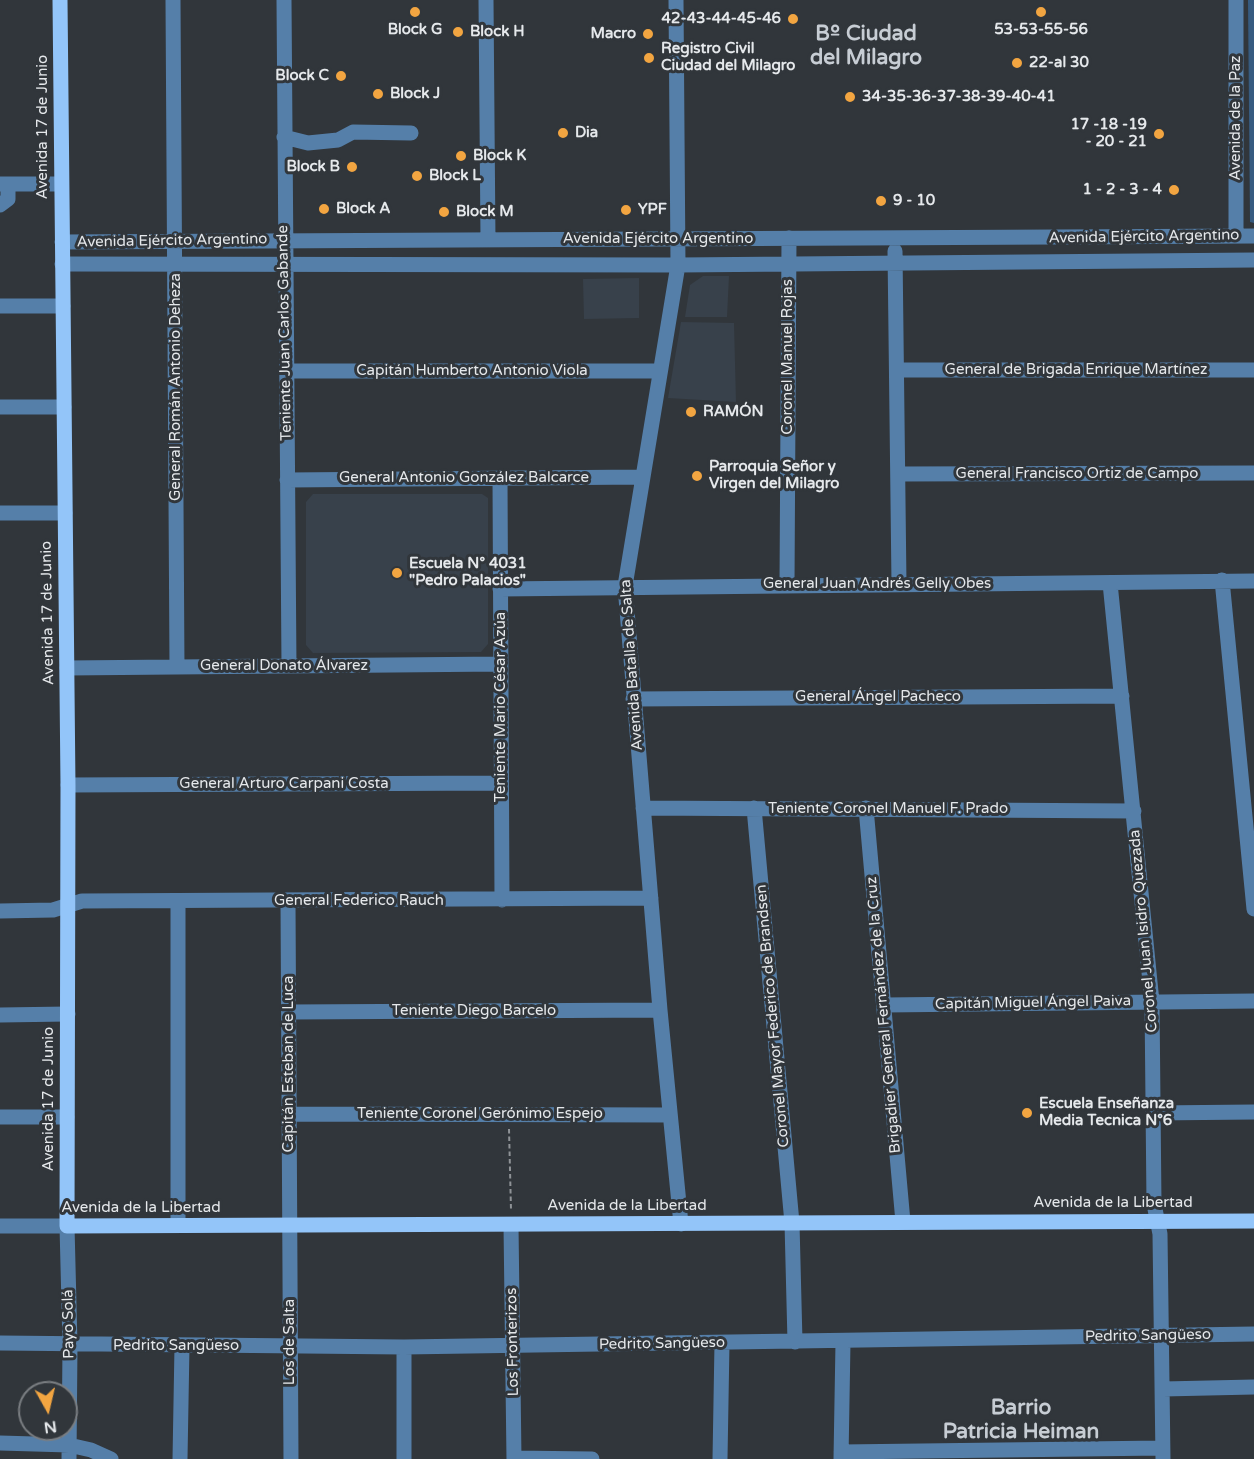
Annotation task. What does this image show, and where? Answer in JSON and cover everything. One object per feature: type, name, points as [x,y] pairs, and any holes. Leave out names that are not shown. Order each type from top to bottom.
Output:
[{"type":"main road","name":"Avenida 17 de Junio","points":[[60,0],[68,784],[67,1226]]},
{"type":"main road","name":"Avenida de la Libertad","points":[[67,1226],[1254,1221]]},
{"type":"street","name":"General Román Antonio Deheza","points":[[173,0],[177,667]]},
{"type":"street","name":"Teniente Juan Carlos Gabande","points":[[284,0],[284,265],[289,666]]},
{"type":"street","points":[[486,0],[488,240]]},
{"type":"street","name":"Avenida Batalla de Salta","points":[[676,0],[678,265],[625,586],[660,1010],[681,1224]]},
{"type":"street","name":"Avenida de la Paz","points":[[1236,0],[1236,236]]},
{"type":"street","points":[[284,137],[308,142],[339,140],[353,132],[411,133]]},
{"type":"street","points":[[0,205],[8,199],[4,184],[61,184]]},
{"type":"street","name":"Avenida Ejército Argentino","points":[[62,242],[1254,236]]},
{"type":"street","name":"Coronel Manuel Rojas","points":[[787,585],[789,238]]},
{"type":"street","points":[[894,239],[900,474],[900,584]]},
{"type":"street","name":"Avenida Ejército Argentino","points":[[62,264],[678,265],[789,262],[1254,260]]},
{"type":"street","points":[[0,306],[63,306]]},
{"type":"street","name":"General de Brigada Enrique Martínez","points":[[898,370],[1254,370]]},
{"type":"street","name":"Capitán Humberto Antonio Viola","points":[[286,371],[659,371]]},
{"type":"street","points":[[0,407],[64,407]]},
{"type":"street","name":"General Francisco Ortiz de Campo","points":[[900,474],[1254,473]]},
{"type":"street","name":"General Antonio González Balcarce","points":[[287,480],[642,477]]},
{"type":"street","name":"Teniente Mario César Azúa","points":[[500,478],[502,900]]},
{"type":"street","points":[[0,513],[65,513]]},
{"type":"street","points":[[1222,580],[1254,909]]},
{"type":"street","name":"General Juan Andrés Gelly Obes","points":[[500,589],[1254,580]]},
{"type":"street","name":"Coronel Juan Isidro Quezada","points":[[1110,583],[1152,1002],[1154,1204],[1160,1234],[1163,1335],[1162,1454]]},
{"type":"street","name":"General Donato Álvarez","points":[[67,668],[501,664]]},
{"type":"street","name":"General Ángel Pacheco","points":[[633,699],[1122,696]]},
{"type":"street","name":"General Arturo Carpani Costa","points":[[68,784],[501,783]]},
{"type":"street","name":"Teniente Coronel Manuel F. Prado","points":[[643,808],[1134,811]]},
{"type":"street","name":"Coronel Mayor Federico de Brandsen","points":[[754,808],[792,1223],[795,1342]]},
{"type":"street","name":"Brigadier General Fernández de la Cruz","points":[[866,808],[903,1222]]},
{"type":"street","name":"General Federico Rauch","points":[[0,911],[52,910],[82,901],[288,902],[651,898]]},
{"type":"street","points":[[178,901],[178,1226]]},
{"type":"street","name":"Capitán Esteban de Luca","points":[[288,902],[289,1226]]},
{"type":"street","name":"Capitán Miguel Ángel Paiva","points":[[884,1005],[1254,1001]]},
{"type":"street","name":"Teniente Diego Barcelo","points":[[289,1012],[660,1010]]},
{"type":"street","points":[[0,1015],[68,1014]]},
{"type":"street","points":[[1154,1113],[1254,1112]]},
{"type":"street","name":"Teniente Coronel Gerónimo Espejo","points":[[290,1114],[670,1115]]},
{"type":"street","points":[[0,1117],[67,1117]]},
{"type":"street","name":"Los Fronterizos","points":[[511,1225],[514,1458]]},
{"type":"street","name":"Avenida de la Libertad","points":[[0,1226],[67,1226]]},
{"type":"street","name":"Payo Solá","points":[[67,1226],[70,1345],[69,1452]]},
{"type":"street","name":"Los de Salta","points":[[289,1226],[291,1459]]},
{"type":"street","name":"Pedrito Sangüeso","points":[[0,1343],[404,1347],[722,1344],[1254,1334]]},
{"type":"street","points":[[843,1342],[841,1455],[1162,1454]]},
{"type":"street","points":[[720,1459],[722,1344]]},
{"type":"street","points":[[180,1459],[182,1346]]},
{"type":"street","points":[[404,1347],[404,1459]]},
{"type":"street","points":[[1163,1389],[1254,1387]]},
{"type":"street","points":[[0,1443],[69,1452],[91,1450],[111,1459]]},
{"type":"street","points":[[514,1458],[592,1459]]},
{"type":"path","points":[[509,1114],[511,1225]]},
{"type":"shaded area","points":[[1248,0],[1254,0],[1254,223],[1250,222]]},
{"type":"shaded area","points":[[703,276],[729,276],[727,317],[685,317],[690,285]]},
{"type":"shaded area","points":[[639,278],[639,318],[584,319],[583,279]]},
{"type":"shaded area","points":[[681,322],[734,323],[736,402],[668,398]]},
{"type":"shaded area","name":"Escuela N° 4031 \"Pedro Palacios\"","points":[[313,494],[482,494],[488,498],[488,644],[481,652],[313,653],[306,645],[306,502]]},
{"type":"place","name":"Block G","points":[[415,12]]},
{"type":"place","name":"53-53-55-56","points":[[1041,12]]},
{"type":"place","name":"42-43-44-45-46","points":[[793,19]]},
{"type":"place","name":"Block H","points":[[458,32]]},
{"type":"place","name":"Macro","points":[[648,34]]},
{"type":"place","name":"Registro Civil Ciudad del Milagro","points":[[649,58]]},
{"type":"place","name":"22-al 30","points":[[1017,63]]},
{"type":"place","name":"Block C","points":[[341,76]]},
{"type":"place","name":"Block J","points":[[378,94]]},
{"type":"place","name":"34-35-36-37-38-39-40-41","points":[[850,97]]},
{"type":"place","name":"Dia","points":[[563,133]]},
{"type":"place","name":"17 -18 -19 - 20 - 21","points":[[1159,134]]},
{"type":"place","name":"Block K","points":[[461,156]]},
{"type":"place","name":"Block B","points":[[352,167]]},
{"type":"place","name":"Block L","points":[[417,176]]},
{"type":"place","name":"1 - 2 - 3 - 4","points":[[1174,190]]},
{"type":"place","name":"9 - 10","points":[[881,201]]},
{"type":"place","name":"Block A","points":[[324,209]]},
{"type":"place","name":"YPF","points":[[626,210]]},
{"type":"place","name":"Block M","points":[[444,212]]},
{"type":"place","name":"RAMÓN","points":[[691,412]]},
{"type":"place","name":"Parroquia Señor y Virgen del Milagro","points":[[697,476]]},
{"type":"place","name":"Escuela N° 4031 \"Pedro Palacios\"","points":[[397,573]]},
{"type":"place","name":"Escuela Enseñanza Media Tecnica N°6","points":[[1027,1113]]},
{"type":"district","name":"Bº Ciudad del Milagro","points":[[866,46]]},
{"type":"district","name":"Barrio Patricia Heiman","points":[[1021,1420]]}]
